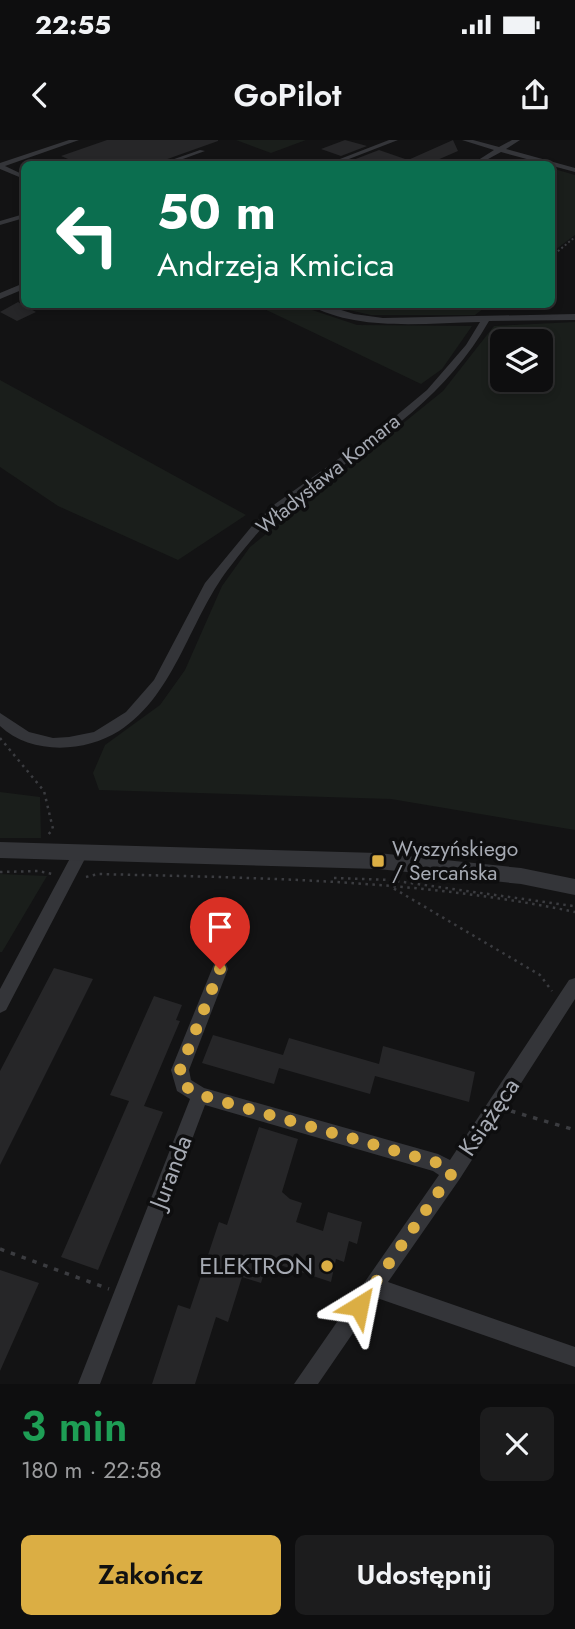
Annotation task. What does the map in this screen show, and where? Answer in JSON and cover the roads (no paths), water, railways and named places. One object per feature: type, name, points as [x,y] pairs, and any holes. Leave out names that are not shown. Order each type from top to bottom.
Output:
[{"type":"street","points":[[0,165],[76,140]]},
{"type":"street","points":[[339,161],[395,140]]},
{"type":"street","points":[[466,140],[543,161]]},
{"type":"street","points":[[480,161],[517,140]]},
{"type":"street","points":[[173,161],[202,151]]},
{"type":"street","points":[[555,164],[575,170]]},
{"type":"street","points":[[0,165],[21,176]]},
{"type":"street","points":[[0,223],[21,217]]},
{"type":"street","points":[[0,296],[21,287]]},
{"type":"street","points":[[324,308],[353,317],[383,321],[575,317]]},
{"type":"street","name":"Władysława Komara","points":[[0,718],[25,737],[65,742],[82,740],[111,729],[140,708],[161,679],[208,587],[265,518],[417,403],[454,366],[485,320]]},
{"type":"street","points":[[0,850],[377,861],[521,876],[574,896]]},
{"type":"street","points":[[0,1004],[81,851]]},
{"type":"street","points":[[220,969],[180,1070],[183,1085],[200,1095],[438,1163],[452,1173]]},
{"type":"street","name":"Książęca","points":[[305,1384],[452,1173],[575,985]]},
{"type":"street","name":"Juranda","points":[[89,1384],[200,1095]]},
{"type":"street","points":[[373,1287],[575,1357]]},
{"type":"place","name":"Wyszyńskiego / Sercańska","points":[[378,861]]},
{"type":"place","name":"ELEKTRON","points":[[327,1266]]}]
